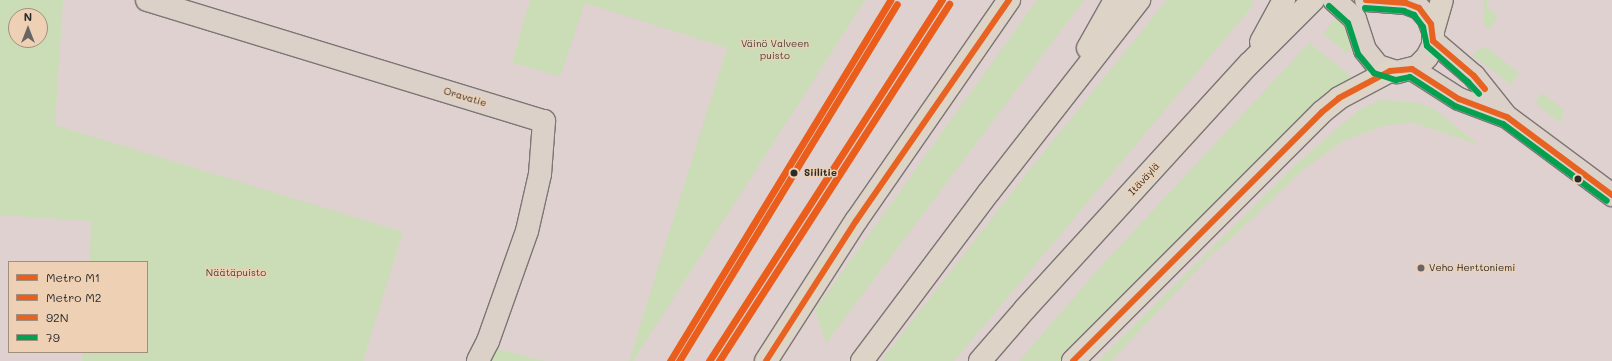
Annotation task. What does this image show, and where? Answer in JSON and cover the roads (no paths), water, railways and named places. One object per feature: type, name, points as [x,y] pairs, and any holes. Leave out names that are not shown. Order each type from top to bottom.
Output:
[{"type":"highway","points":[[766,361],[856,220],[1009,0]]},
{"type":"highway","points":[[1062,98],[1115,0]]},
{"type":"highway","points":[[862,361],[1062,98],[1139,0]]},
{"type":"highway","points":[[1249,64],[1284,0]]},
{"type":"highway","name":"Itäväylä","points":[[980,361],[1025,309],[1249,64],[1313,0]]},
{"type":"highway","points":[[1433,36],[1442,0]]},
{"type":"highway","points":[[1073,361],[1322,112],[1340,98],[1390,71]]},
{"type":"street","name":"Oravatie","points":[[147,0],[544,121],[540,174],[527,231],[488,341],[478,361]]},
{"type":"street","points":[[1334,0],[1355,19],[1373,61],[1390,71],[1412,69],[1427,57],[1433,36]]},
{"type":"street","points":[[1366,0],[1406,3],[1418,8],[1428,18],[1433,36],[1474,76],[1507,117],[1612,195]]},
{"type":"street","points":[[1412,69],[1459,99],[1507,117]]},
{"type":"metro line","name":"M1","points":[[670,361],[890,0]]},
{"type":"metro line","name":"M1","points":[[709,361],[942,0]]},
{"type":"metro line","name":"M2","points":[[679,361],[897,4]]},
{"type":"metro line","name":"M2","points":[[719,361],[949,4]]},
{"type":"place","name":"Siilitie","points":[[794,173]]},
{"type":"place","name":"Veho Herttoniemi","points":[[1421,268]]},
{"type":"park label","name":"Väinö Valveen puisto","points":[[775,48]]},
{"type":"park label","name":"Näätäpuisto","points":[[236,273]]}]
